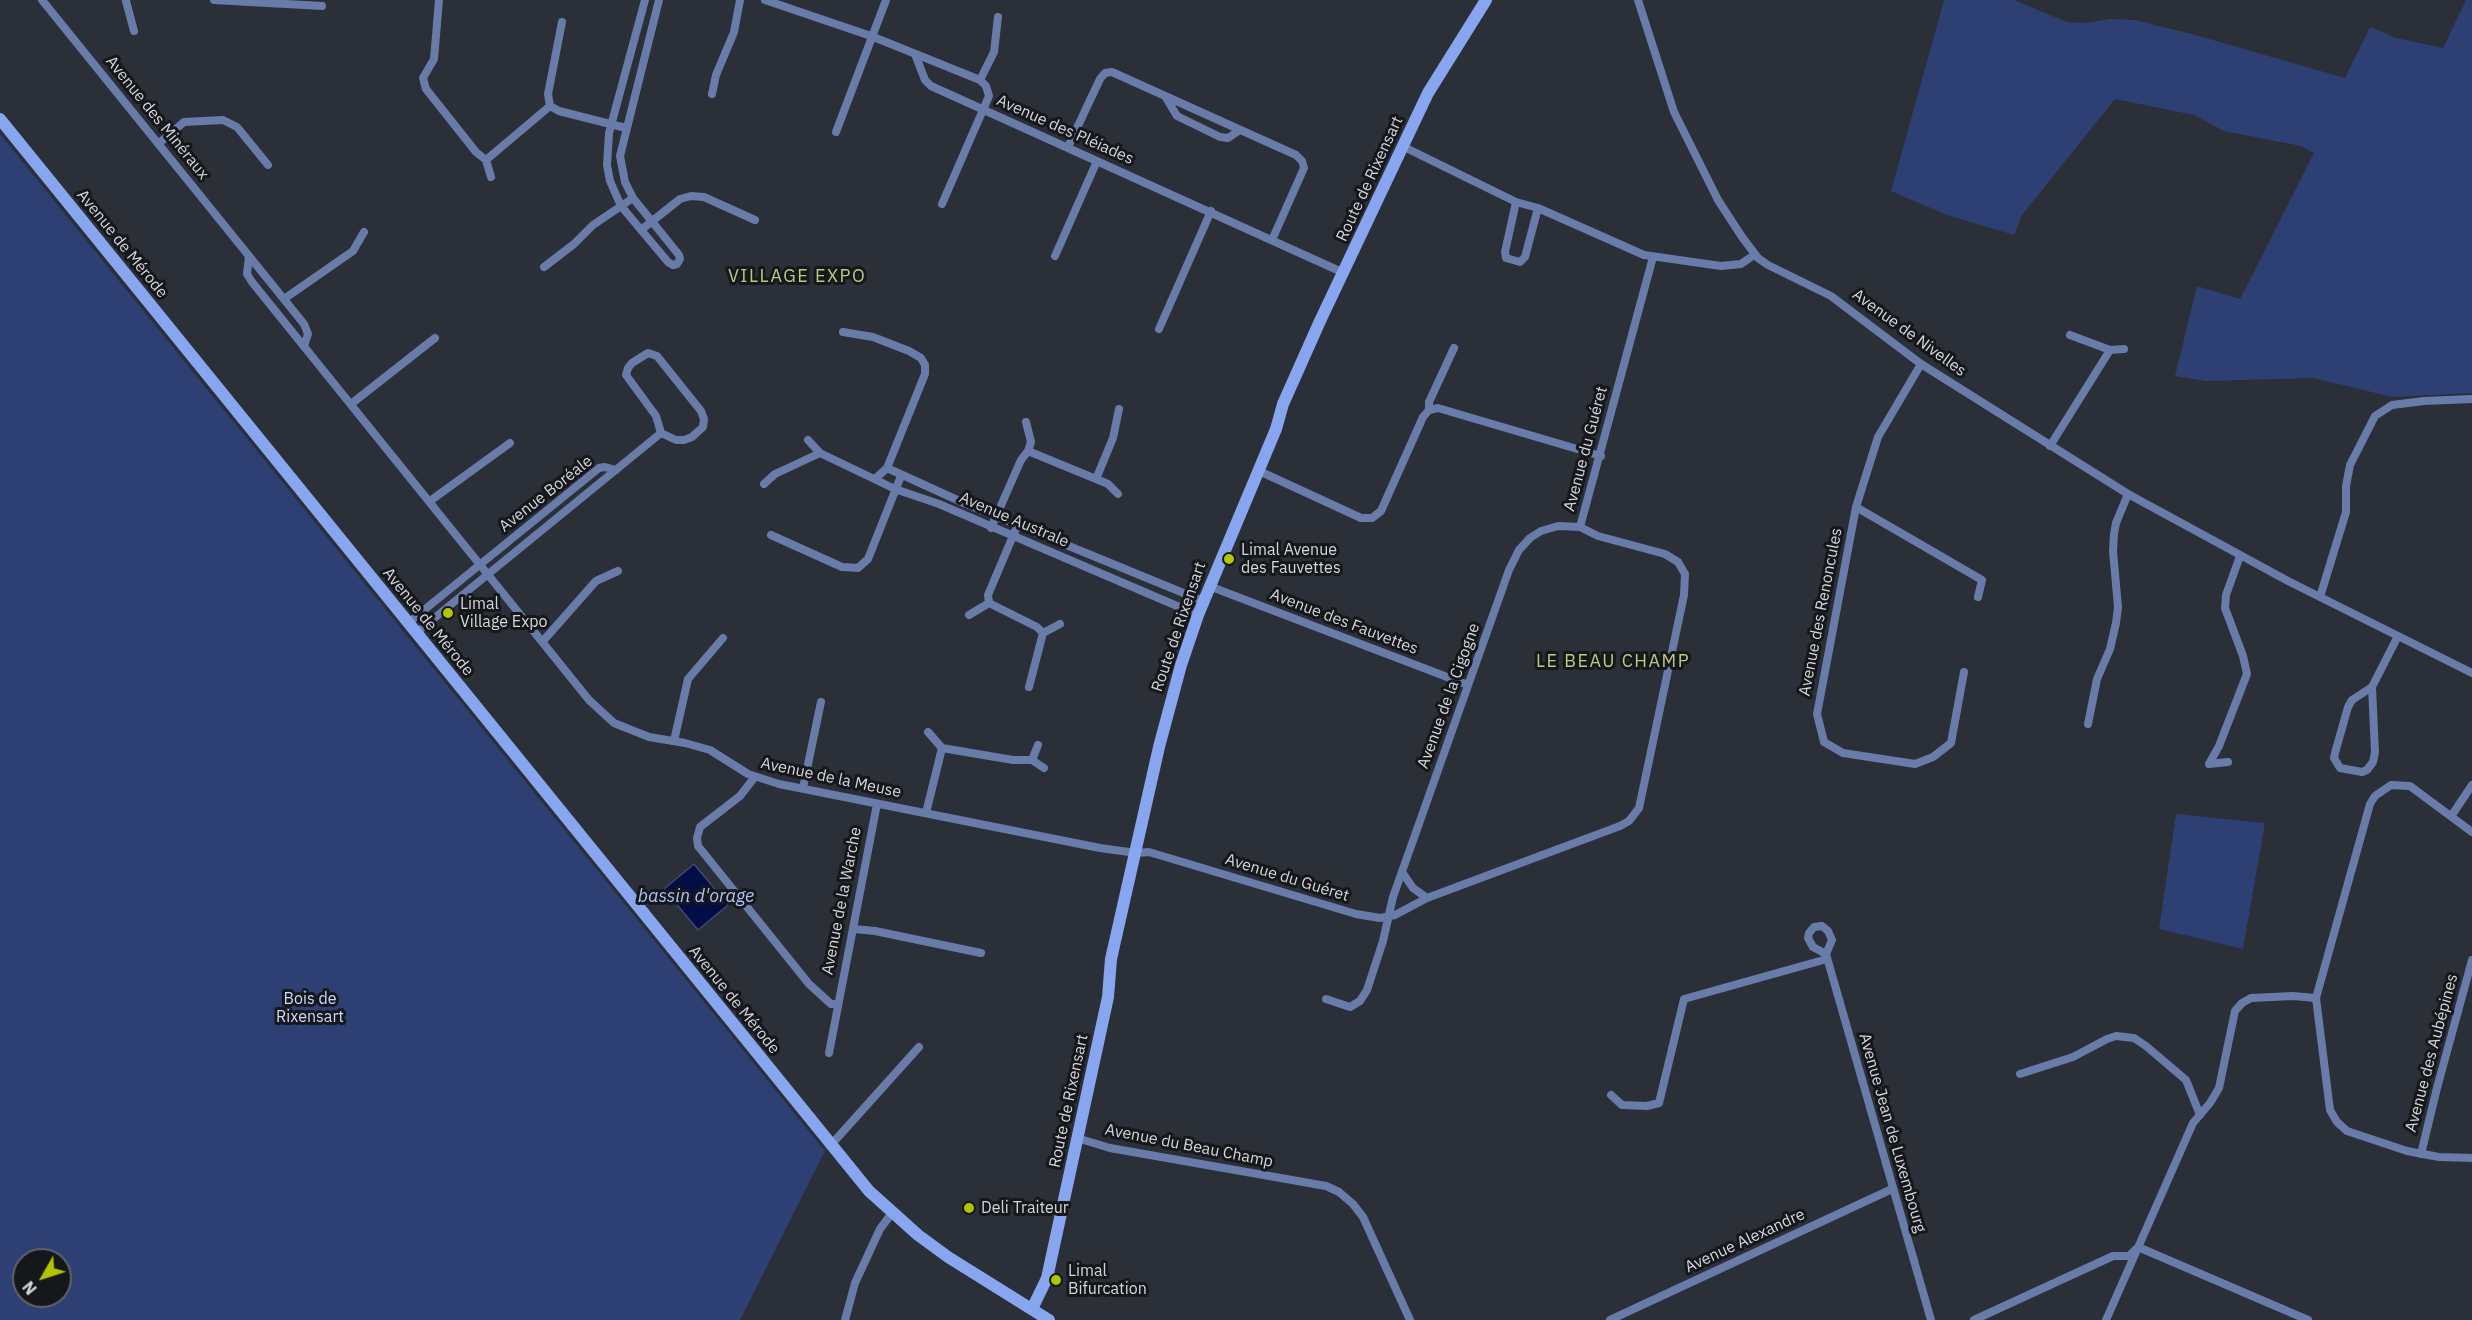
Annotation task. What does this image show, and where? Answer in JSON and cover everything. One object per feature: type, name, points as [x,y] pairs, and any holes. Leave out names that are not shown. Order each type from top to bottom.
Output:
[{"type":"street","name":"Avenue des Minéraux","points":[[42,0],[307,329],[304,346]]},
{"type":"street","points":[[134,31],[125,1],[137,0]]},
{"type":"street","points":[[214,0],[322,6]]},
{"type":"street","points":[[439,0],[434,59],[423,78],[426,89],[476,152],[486,160],[491,177]]},
{"type":"street","points":[[645,0],[612,124],[607,149],[608,172],[621,206],[673,265],[677,264],[680,259],[679,255],[633,198],[625,182],[621,163],[626,128],[659,0]]},
{"type":"street","points":[[712,94],[716,75],[734,32],[740,0]]},
{"type":"street","name":"Avenue des Pléiades","points":[[765,0],[871,36],[980,80],[986,86],[989,96],[981,109],[1344,273]]},
{"type":"street","points":[[836,132],[886,0]]},
{"type":"street","name":"Route de Rixensart","points":[[1032,1309],[1047,1278],[1108,997],[1111,959],[1171,702],[1198,615],[1309,344],[1428,93],[1486,0]]},
{"type":"street","name":"Avenue de Nivelles","points":[[1638,0],[1674,112],[1718,200],[1754,255],[1768,265],[1831,296],[1921,364],[2128,494],[2240,556],[2472,673]]},
{"type":"street","points":[[980,80],[994,52],[998,16]]},
{"type":"street","points":[[550,106],[548,94],[562,22]]},
{"type":"street","points":[[915,54],[923,75],[931,86],[981,109],[942,204]]},
{"type":"street","points":[[1068,147],[1100,79],[1105,73],[1113,72],[1296,155],[1302,161],[1304,168],[1272,240]]},
{"type":"street","points":[[1165,96],[1177,116],[1220,137],[1228,138],[1240,130]]},
{"type":"street","points":[[486,160],[550,106]]},
{"type":"street","points":[[550,106],[559,111],[626,128]]},
{"type":"street","name":"Avenue de Mérode","points":[[0,119],[830,1146],[869,1191],[892,1213],[948,1257],[1049,1320]]},
{"type":"street","points":[[158,144],[184,122],[223,120],[237,127],[268,165]]},
{"type":"street","points":[[1402,146],[1516,202],[1538,208],[1653,257],[1721,266],[1741,264],[1754,255]]},
{"type":"street","points":[[1055,256],[1097,161]]},
{"type":"street","points":[[641,230],[680,199],[691,196],[704,197],[755,220]]},
{"type":"street","points":[[544,267],[574,244],[593,225],[633,198]]},
{"type":"street","points":[[1516,202],[1505,252],[1506,258],[1520,262],[1525,257],[1538,208]]},
{"type":"street","points":[[1160,329],[1211,211]]},
{"type":"street","points":[[284,299],[352,251],[364,232]]},
{"type":"street","name":"Avenue des Minéraux","points":[[249,256],[248,278],[488,574]]},
{"type":"street","name":"Avenue du Guéret","points":[[1136,853],[1149,852],[1356,914],[1387,918],[1427,898],[1629,821],[1639,808],[1684,595],[1685,574],[1678,562],[1665,554],[1598,536],[1580,527],[1653,257]]},
{"type":"street","points":[[843,332],[873,337],[917,355],[925,365],[925,374],[887,468],[875,479]]},
{"type":"street","points":[[2070,334],[2110,350],[2124,349]]},
{"type":"street","points":[[351,404],[435,338]]},
{"type":"street","points":[[1429,410],[1429,402],[1454,348]]},
{"type":"street","points":[[2050,446],[2110,350]]},
{"type":"street","points":[[648,353],[657,356],[701,411],[704,419],[703,427],[687,440],[676,440],[661,433],[656,416],[626,375],[632,363],[648,353]]},
{"type":"street","name":"Avenue des Renoncules","points":[[1921,364],[1878,437],[1856,507],[1817,714],[1824,742],[1843,753],[1915,764],[1933,757],[1951,742],[1964,672]]},
{"type":"street","points":[[2320,597],[2346,512],[2346,486],[2350,465],[2375,416],[2392,405],[2434,400],[2472,399]]},
{"type":"street","points":[[1257,470],[1361,518],[1372,518],[1380,511],[1423,417],[1429,410],[1438,408],[1601,456]]},
{"type":"street","points":[[1096,479],[1113,438],[1119,409]]},
{"type":"street","points":[[991,528],[1031,442],[1026,422]]},
{"type":"street","points":[[616,470],[661,433]]},
{"type":"street","name":"Avenue Australe","points":[[808,440],[820,453],[896,489],[939,504],[1198,615]]},
{"type":"street","points":[[430,501],[510,443]]},
{"type":"street","points":[[1028,451],[1108,484],[1118,494]]},
{"type":"street","points":[[764,484],[776,474],[820,453]]},
{"type":"street","name":"Avenue Boréale","points":[[412,628],[480,564],[599,468],[616,470]]},
{"type":"street","name":"Avenue Australe","points":[[887,468],[901,476],[1203,601]]},
{"type":"street","name":"Avenue Boréale","points":[[412,628],[488,574],[616,470]]},
{"type":"street","points":[[771,536],[842,567],[858,568],[868,559],[901,476]]},
{"type":"street","points":[[2088,724],[2097,679],[2110,649],[2118,607],[2113,551],[2114,534],[2118,516],[2128,494]]},
{"type":"street","points":[[1856,507],[1982,580],[1978,597]]},
{"type":"street","points":[[989,603],[988,595],[1018,524]]},
{"type":"street","name":"Avenue de la Cigogne","points":[[1326,999],[1350,1007],[1359,1001],[1369,984],[1402,872],[1468,685],[1519,550],[1530,538],[1541,531],[1558,526],[1580,527]]},
{"type":"street","points":[[2229,762],[2209,764],[2219,746],[2247,674],[2243,656],[2225,608],[2226,595],[2240,556]]},
{"type":"street","points":[[543,641],[596,581],[618,571]]},
{"type":"street","name":"Avenue de la Meuse","points":[[488,574],[589,700],[608,718],[631,731],[710,750],[754,777],[803,789],[1136,853]]},
{"type":"street","name":"Avenue des Fauvettes","points":[[1209,586],[1468,685]]},
{"type":"street","points":[[969,615],[989,603]]},
{"type":"street","points":[[989,603],[1037,627],[1043,633]]},
{"type":"street","points":[[1029,687],[1043,633],[1060,624]]},
{"type":"street","points":[[2372,687],[2352,700],[2348,707],[2334,758],[2340,768],[2362,772],[2367,770],[2373,762],[2375,752],[2372,687],[2398,636]]},
{"type":"street","points":[[674,741],[688,679],[723,638]]},
{"type":"street","points":[[803,789],[821,702]]},
{"type":"street","points":[[928,732],[942,748],[1013,760],[1032,760],[1044,768]]},
{"type":"street","points":[[1032,760],[1038,745]]},
{"type":"street","points":[[926,813],[942,748]]},
{"type":"street","name":"Avenue de la Warche","points":[[754,777],[740,796],[700,827],[697,838],[698,846],[814,990],[831,1004],[837,1004]]},
{"type":"street","points":[[2472,832],[2452,814],[2410,786],[2391,785],[2375,796],[2370,804],[2316,998],[2330,1110],[2337,1122],[2347,1131],[2421,1154],[2472,1158]]},
{"type":"street","points":[[2452,814],[2472,785]]},
{"type":"street","name":"Avenue de la Warche","points":[[829,1053],[877,804]]},
{"type":"street","points":[[1402,872],[1413,888],[1427,898]]},
{"type":"street","points":[[854,929],[875,931],[981,953]]},
{"type":"street","name":"Avenue Jean de Luxembourg","points":[[1611,1095],[1622,1105],[1659,1104],[1684,999],[1826,956],[1931,1320]]},
{"type":"street","name":"Avenue des Aubépines","points":[[2421,1154],[2436,1088],[2472,960]]},
{"type":"street","points":[[2106,1320],[2193,1123],[2218,1088],[2235,1011],[2251,998],[2293,996],[2316,998]]},
{"type":"street","points":[[2019,1074],[2073,1057],[2107,1039],[2125,1036],[2134,1038],[2186,1080],[2200,1115]]},
{"type":"street","points":[[830,1146],[919,1047]]},
{"type":"street","name":"Avenue du Beau Champ","points":[[1077,1138],[1110,1148],[1326,1186],[1339,1192],[1363,1217],[1410,1320]]},
{"type":"street","name":"Avenue Alexandre","points":[[1610,1320],[1893,1189]]},
{"type":"street","points":[[845,1320],[855,1283],[880,1228],[892,1213]]},
{"type":"street","points":[[1974,1320],[2113,1256],[2129,1256],[2138,1247]]},
{"type":"street","points":[[2138,1247],[2308,1320]]},
{"type":"green space","points":[[1944,0],[2014,0],[2067,22],[2135,20],[2345,78],[2370,27],[2396,38],[2443,48],[2466,0],[2472,0],[2472,393],[2392,397],[2314,378],[2206,381],[2175,376],[2197,286],[2240,299],[2314,153],[2301,146],[2224,131],[2194,115],[2115,99],[2022,215],[2014,235],[1947,215],[1891,191]]},
{"type":"green space","name":"Bois de Rixensart","points":[[0,134],[825,1151],[740,1320],[0,1320]]},
{"type":"green space","points":[[2176,814],[2265,823],[2243,949],[2159,929]]},
{"type":"water","name":"bassin d'orage","points":[[694,864],[728,905],[698,930],[664,889]]},
{"type":"place","name":"Limal Avenue des Fauvettes","points":[[1229,559]]},
{"type":"place","name":"Limal Village Expo","points":[[448,613]]},
{"type":"place","name":"Deli Traiteur","points":[[969,1208]]},
{"type":"place","name":"Limal Bifurcation","points":[[1056,1280]]},
{"type":"district","name":"VILLAGE EXPO","points":[[797,277]]},
{"type":"district","name":"LE BEAU CHAMP","points":[[1613,662]]}]
